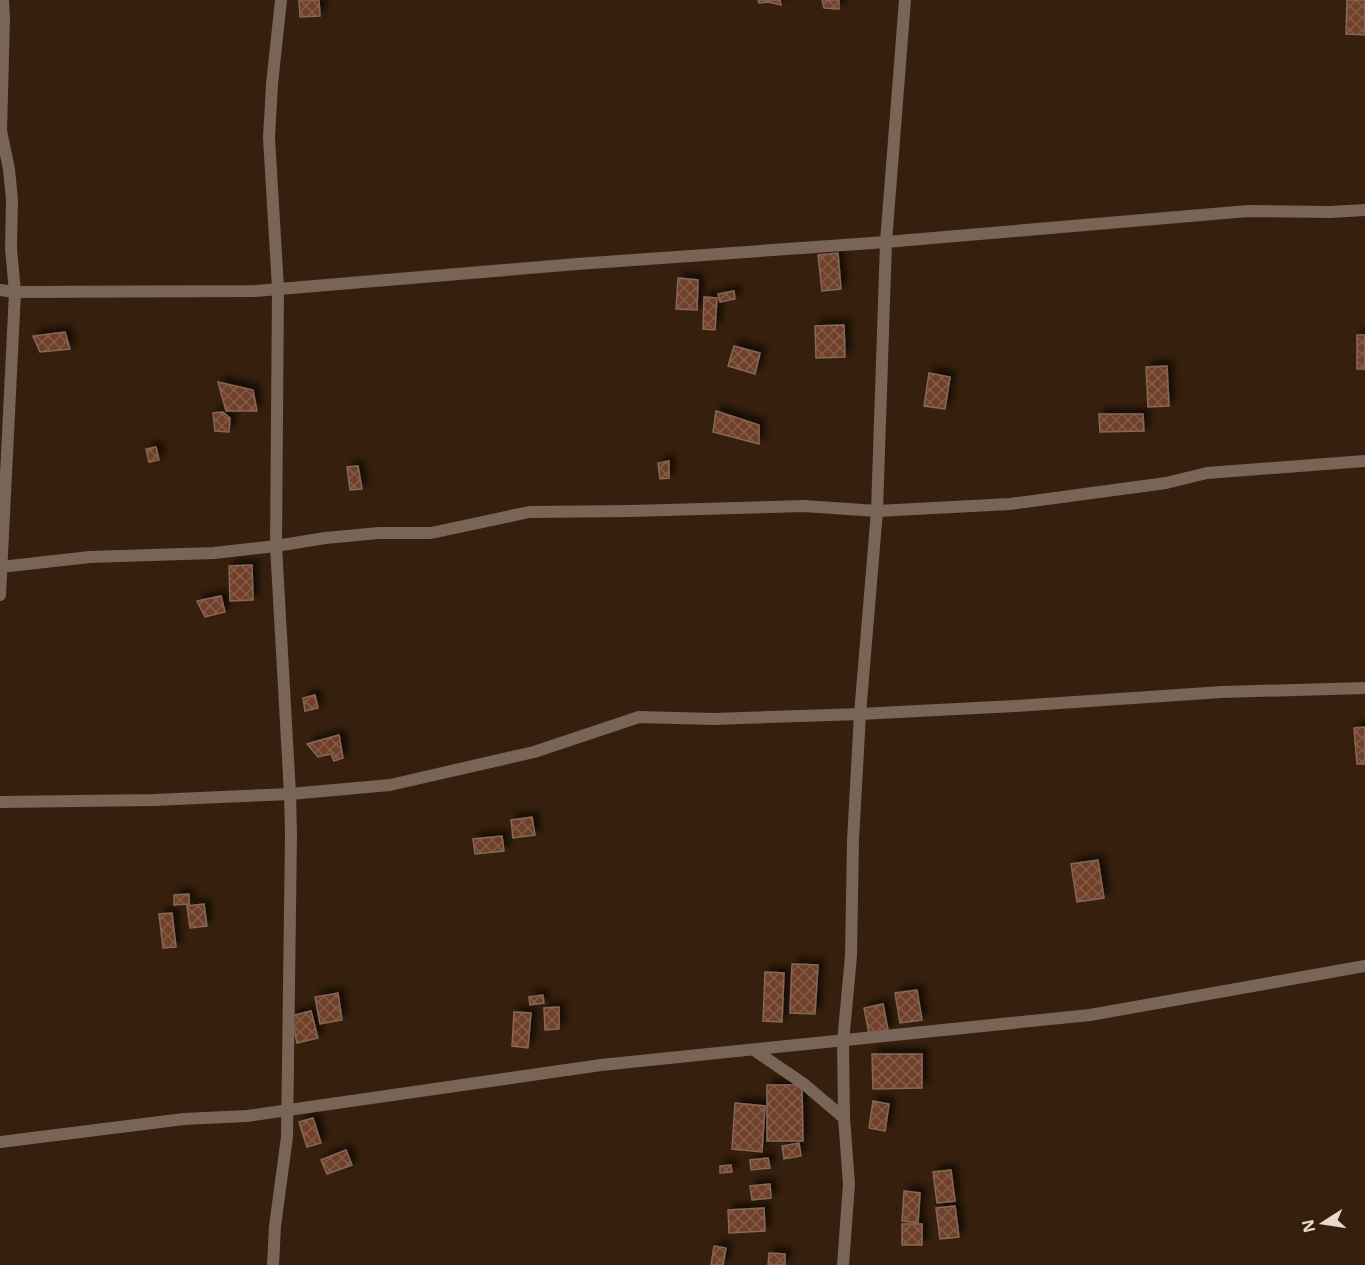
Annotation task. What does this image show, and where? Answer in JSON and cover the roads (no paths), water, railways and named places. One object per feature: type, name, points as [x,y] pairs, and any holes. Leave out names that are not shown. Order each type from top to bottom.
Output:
[{"type":"street","points":[[0,595],[15,292],[11,249],[12,200],[2,131],[3,0]]},
{"type":"street","points":[[273,1265],[275,1226],[287,1137],[290,794],[276,546],[278,288],[269,138],[281,0]]},
{"type":"street","points":[[843,1265],[849,1184],[844,1118],[843,1042],[851,956],[853,840],[860,714],[877,511],[886,242],[905,0]]},
{"type":"street","points":[[0,290],[15,292],[242,291],[886,242],[1248,211],[1365,210]]},
{"type":"street","points":[[1,567],[90,557],[214,553],[368,534],[431,533],[529,512],[804,506],[877,511],[1010,504],[1166,483],[1207,473],[1365,461]]},
{"type":"street","points":[[0,802],[153,800],[290,794],[390,785],[534,752],[639,717],[714,718],[860,714],[1233,692],[1365,688]]},
{"type":"street","points":[[0,1142],[184,1119],[247,1116],[601,1065],[1090,1015],[1365,966]]},
{"type":"street","points":[[754,1050],[804,1084],[844,1118]]}]
